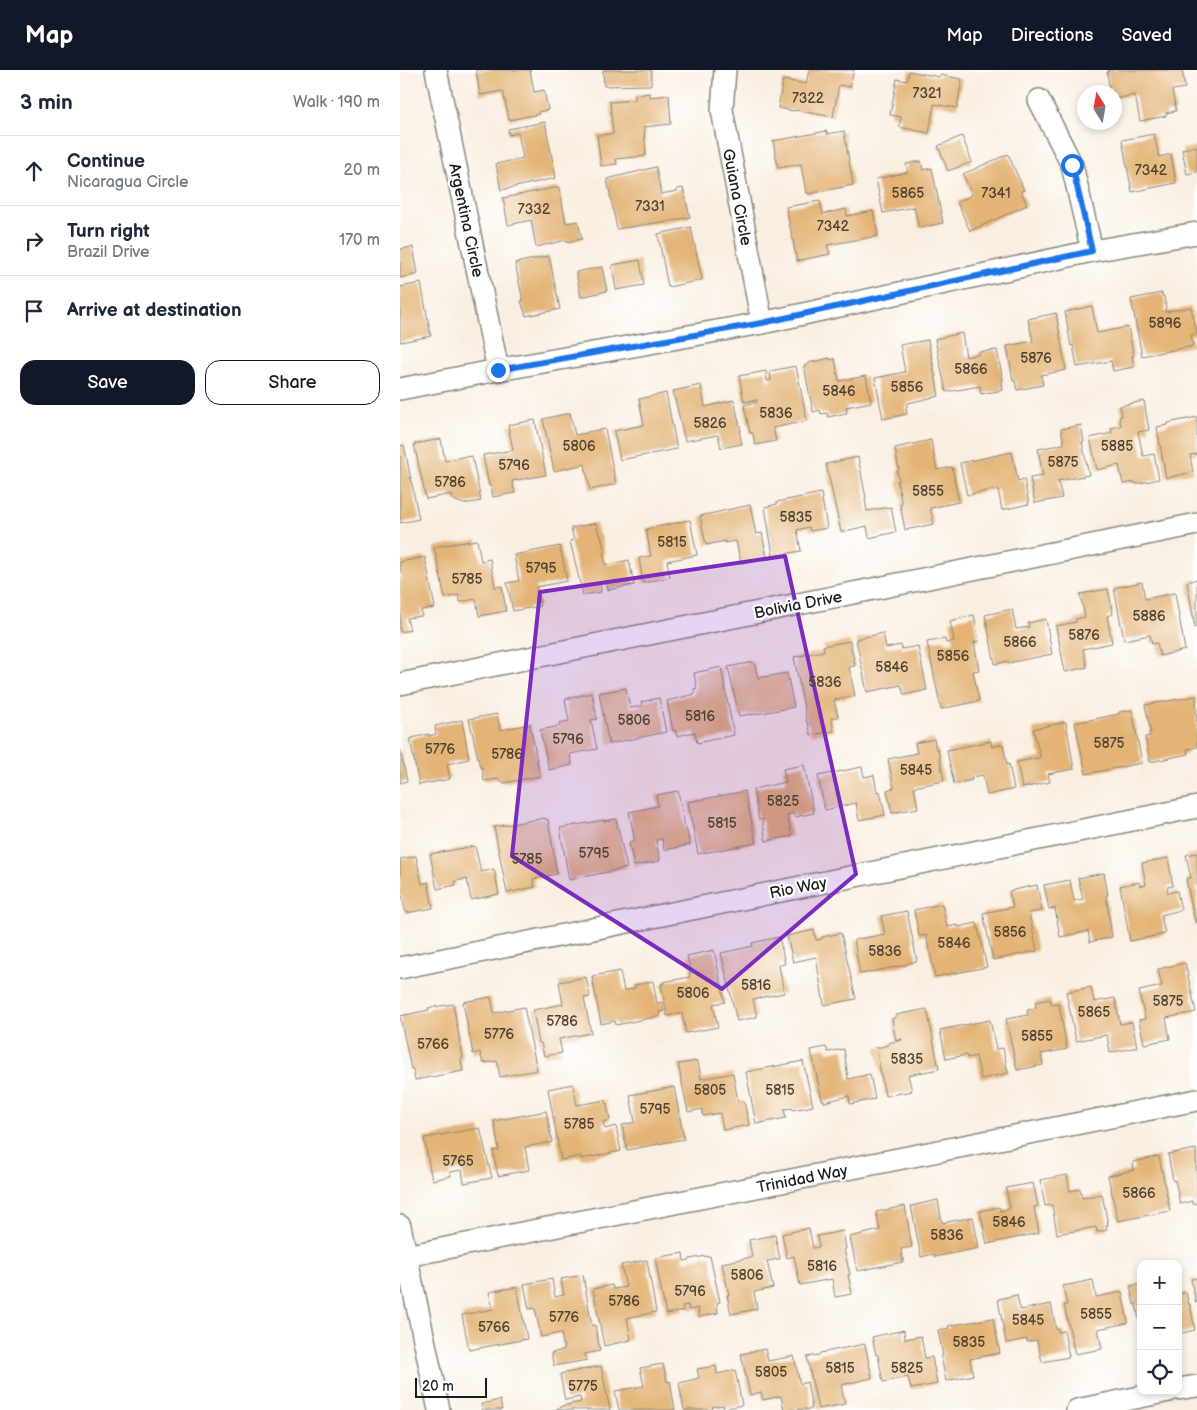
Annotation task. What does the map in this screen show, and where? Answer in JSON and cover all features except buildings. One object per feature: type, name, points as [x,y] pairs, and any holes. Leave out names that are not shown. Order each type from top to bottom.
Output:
[{"type":"street","name":"Argentina Circle","points":[[436,70],[498,370]]},
{"type":"street","name":"Guiana Circle","points":[[725,70],[722,110],[762,323]]},
{"type":"street","points":[[1039,100],[1072,165],[1092,251]]},
{"type":"street","points":[[400,389],[762,323],[1092,251],[1197,233]]},
{"type":"street","name":"Bolivia Drive","points":[[400,684],[1197,524]]},
{"type":"street","name":"Rio Way","points":[[400,968],[1197,807]]},
{"type":"street","name":"Trinidad Way","points":[[406,1256],[1197,1100]]},
{"type":"street","points":[[400,1226],[439,1410]]},
{"type":"street","points":[[1182,1388],[1197,1386]]},
{"type":"street","points":[[1077,1410],[1150,1395]]},
{"type":"highlighted area","points":[[785,556],[856,874],[722,989],[512,856],[540,592]]},
{"type":"route","points":[[498,370],[762,323],[1092,251],[1072,165]]}]
